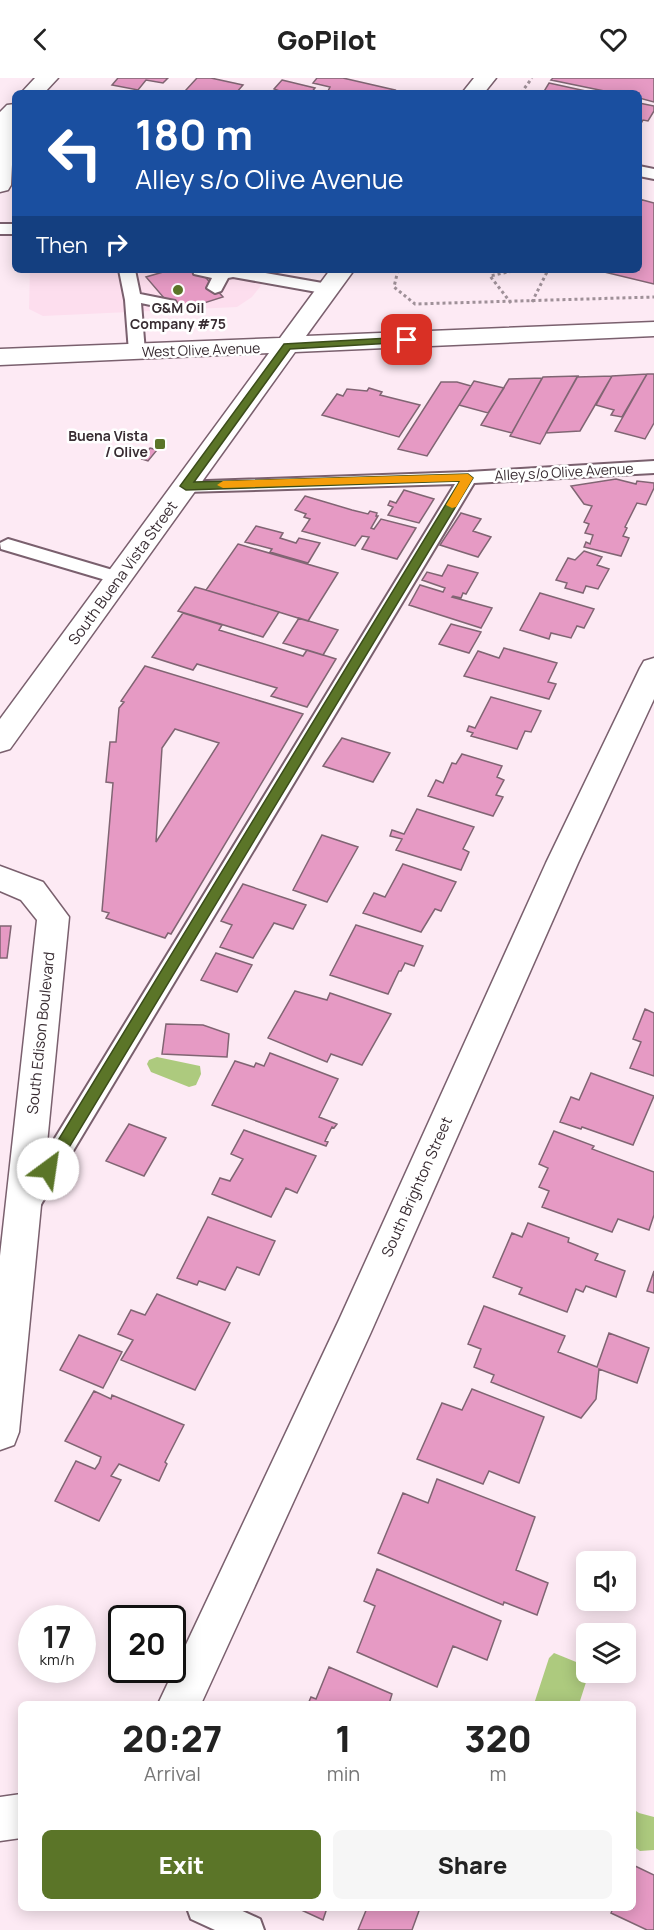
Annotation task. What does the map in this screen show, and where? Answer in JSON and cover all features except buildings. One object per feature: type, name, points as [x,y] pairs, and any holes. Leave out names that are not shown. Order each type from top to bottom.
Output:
[{"type":"street","points":[[35,90],[47,78]]},
{"type":"street","points":[[0,185],[9,116]]},
{"type":"street","name":"South Buena Vista Street","points":[[0,741],[335,279]]},
{"type":"street","name":"West Olive Avenue","points":[[0,357],[287,346],[652,326]]},
{"type":"street","name":"South Brighton Street","points":[[180,1701],[352,1332],[562,864],[654,668]]},
{"type":"street","name":"South Edison Boulevard","points":[[0,878],[32,891],[53,917],[0,1432]]},
{"type":"street","points":[[0,1819],[18,1816]]},
{"type":"lane","points":[[130,273],[151,296],[137,352]]},
{"type":"lane","points":[[211,278],[229,273]]},
{"type":"lane","points":[[248,273],[335,279]]},
{"type":"lane","name":"Alley s/o Olive Avenue","points":[[186,486],[468,478],[654,467]]},
{"type":"lane","points":[[24,1210],[468,478]]},
{"type":"lane","points":[[8,545],[119,578]]},
{"type":"lane","points":[[208,1911],[249,1930]]},
{"type":"path","points":[[397,273],[394,287],[415,304],[439,306],[654,297]]},
{"type":"path","points":[[504,273],[490,276],[512,303]]},
{"type":"path","points":[[532,303],[547,273]]},
{"type":"shaded area","points":[[30,273],[271,273],[252,297],[237,307],[43,316],[29,309]]},
{"type":"shaded area","points":[[157,1057],[200,1066],[201,1074],[196,1085],[189,1087],[151,1072],[147,1064],[149,1060]]},
{"type":"shaded area","points":[[554,1653],[576,1662],[576,1683],[586,1683],[580,1701],[535,1701],[549,1658]]},
{"type":"shaded area","points":[[636,1811],[654,1817],[654,1850],[640,1851],[636,1848]]},
{"type":"slow traffic","points":[[223,485],[468,478],[452,505]]},
{"type":"place","name":"G&M Oil Company #75","points":[[178,290]]},
{"type":"place","name":"Buena Vista / Olive","points":[[160,444]]},
{"type":"route","points":[[48,1169],[468,478],[186,486],[287,346],[407,340]]}]
